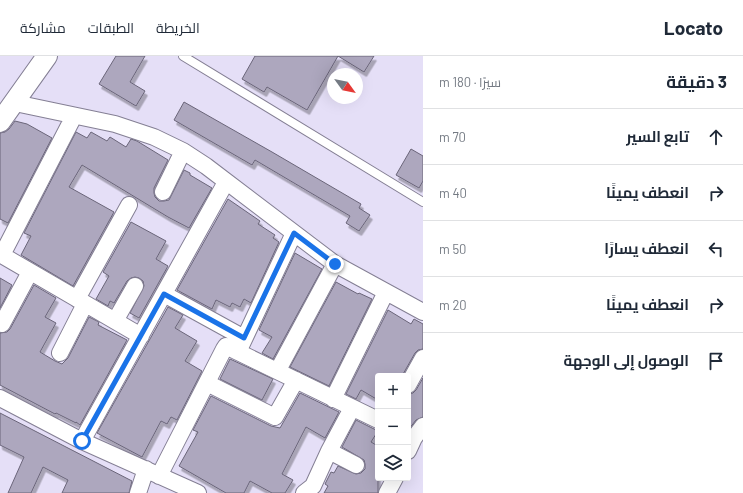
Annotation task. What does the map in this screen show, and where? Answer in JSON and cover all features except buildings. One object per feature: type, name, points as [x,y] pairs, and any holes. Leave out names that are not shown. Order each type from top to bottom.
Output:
[{"type":"street","points":[[0,122],[15,103],[42,58]]},
{"type":"street","points":[[15,103],[115,124],[154,137],[183,151],[206,166],[335,264],[423,312]]},
{"type":"street","points":[[74,116],[1,255],[141,336]]},
{"type":"street","points":[[163,192],[183,151]]},
{"type":"street","points":[[82,441],[226,182]]},
{"type":"street","points":[[60,353],[81,302],[129,205]]},
{"type":"street","points":[[241,345],[294,233]]},
{"type":"street","points":[[278,370],[335,264]]},
{"type":"street","points":[[2,324],[30,272]]},
{"type":"street","points":[[115,321],[135,286]]},
{"type":"street","points":[[333,399],[386,292]]},
{"type":"street","points":[[164,294],[278,370],[333,399],[375,419]]},
{"type":"street","points":[[138,493],[153,472],[207,383],[226,346],[241,345]]},
{"type":"street","points":[[411,380],[423,358]]},
{"type":"street","points":[[207,383],[275,417],[296,380]]},
{"type":"street","points":[[0,398],[82,441],[198,493]]},
{"type":"street","points":[[304,493],[313,486],[329,451],[352,408]]},
{"type":"street","points":[[329,451],[356,465]]},
{"type":"street","points":[[387,493],[393,481]]},
{"type":"lane","points":[[183,56],[423,202]]},
{"type":"route","points":[[82,441],[164,294],[244,338],[294,233],[335,264]]}]
